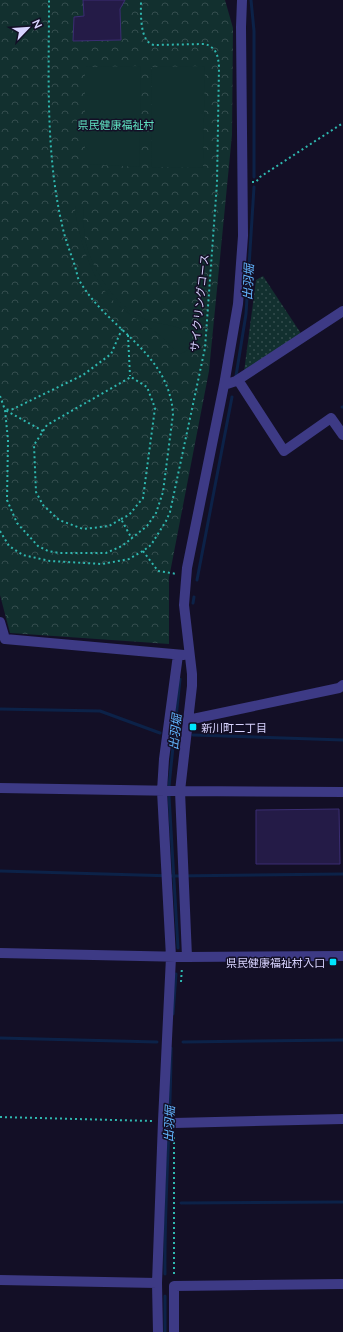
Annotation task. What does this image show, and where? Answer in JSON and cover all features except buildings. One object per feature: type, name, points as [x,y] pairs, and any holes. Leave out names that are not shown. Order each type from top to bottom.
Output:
[{"type":"street","points":[[187,958],[180,791],[192,686],[192,674],[184,605],[186,576],[224,385],[238,304],[243,236],[241,1]]},
{"type":"street","points":[[224,385],[238,380],[343,311]]},
{"type":"street","points":[[238,380],[284,451],[331,418],[343,435]]},
{"type":"street","points":[[0,622],[2,640],[189,656]]},
{"type":"street","points":[[158,1332],[157,1284],[171,957],[162,791],[164,760],[178,655]]},
{"type":"street","points":[[188,720],[342,690]]},
{"type":"street","points":[[0,788],[343,792]]},
{"type":"street","points":[[0,953],[187,958],[343,956]]},
{"type":"street","points":[[174,1123],[343,1119]]},
{"type":"street","points":[[0,1280],[157,1284]]},
{"type":"street","points":[[174,1332],[174,1286],[343,1284]]},
{"type":"path","points":[[0,396],[5,410],[8,440],[7,500],[17,523],[38,546],[48,552],[106,553],[122,546],[147,526],[156,513],[163,492],[173,414],[172,404],[161,374],[146,352],[95,303],[78,277],[67,244],[54,187],[49,110],[50,0]]},
{"type":"path","name":"サイクリングコース","points":[[0,531],[9,546],[23,555],[50,561],[102,564],[129,559],[143,551],[151,544],[170,512],[204,348],[217,182],[219,67],[216,52],[212,47],[205,44],[154,45],[149,43],[142,27],[141,0]]},
{"type":"path","points":[[243,183],[256,182],[343,123]]},
{"type":"path","points":[[5,410],[13,409],[83,375],[112,354],[122,329]]},
{"type":"path","points":[[128,335],[130,376]]},
{"type":"path","points":[[131,377],[147,387],[155,408],[143,498],[129,515],[121,519],[109,526],[83,529],[59,520],[43,505],[36,492],[34,446],[47,425],[131,377]]},
{"type":"path","points":[[5,410],[43,431]]},
{"type":"path","points":[[121,519],[132,539]]},
{"type":"path","points":[[143,551],[158,571],[186,576]]},
{"type":"path","points":[[0,1117],[163,1121]]},
{"type":"green space","name":"県民健康福祉村","points":[[0,0],[225,0],[233,28],[232,135],[209,371],[169,578],[169,644],[10,633],[0,595]]},
{"type":"green space","points":[[141,66],[139,167],[85,164],[85,67]]},
{"type":"green space","points":[[205,66],[203,168],[151,167],[152,67]]},
{"type":"green space","points":[[80,204],[83,207],[84,232],[87,247],[96,270],[110,291],[128,309],[139,316],[150,321],[175,327],[188,333],[193,340],[193,344],[188,350],[179,354],[161,336],[126,311],[108,295],[94,274],[80,236],[75,211],[76,206]]},
{"type":"green space","points":[[263,276],[302,335],[244,372],[256,280]]},
{"type":"waterway","name":"出羽堀","points":[[251,0],[254,31],[254,177]]},
{"type":"waterway","name":"出羽堀","points":[[236,376],[246,314],[254,187]]},
{"type":"waterway","name":"出羽堀","points":[[197,580],[232,397]]},
{"type":"waterway","name":"出羽堀","points":[[193,603],[194,597]]},
{"type":"waterway","name":"出羽堀","points":[[169,786],[180,679]]},
{"type":"waterway","points":[[0,709],[100,711],[160,733]]},
{"type":"waterway","points":[[193,735],[343,740]]},
{"type":"waterway","name":"出羽堀","points":[[169,796],[178,948]]},
{"type":"waterway","name":"出羽堀","points":[[0,871],[174,876],[343,874]]},
{"type":"waterway","name":"出羽堀","points":[[173,1014],[176,974]]},
{"type":"waterway","points":[[0,1038],[157,1042]]},
{"type":"waterway","points":[[183,1042],[343,1040]]},
{"type":"waterway","name":"出羽堀","points":[[165,1274],[171,1048]]},
{"type":"waterway","points":[[181,1203],[343,1202]]},
{"type":"waterway","name":"出羽堀","points":[[165,1296],[165,1332]]},
{"type":"place","name":"新川町二丁目","points":[[193,727]]},
{"type":"place","name":"県民健康福祉村入口","points":[[333,962]]}]
